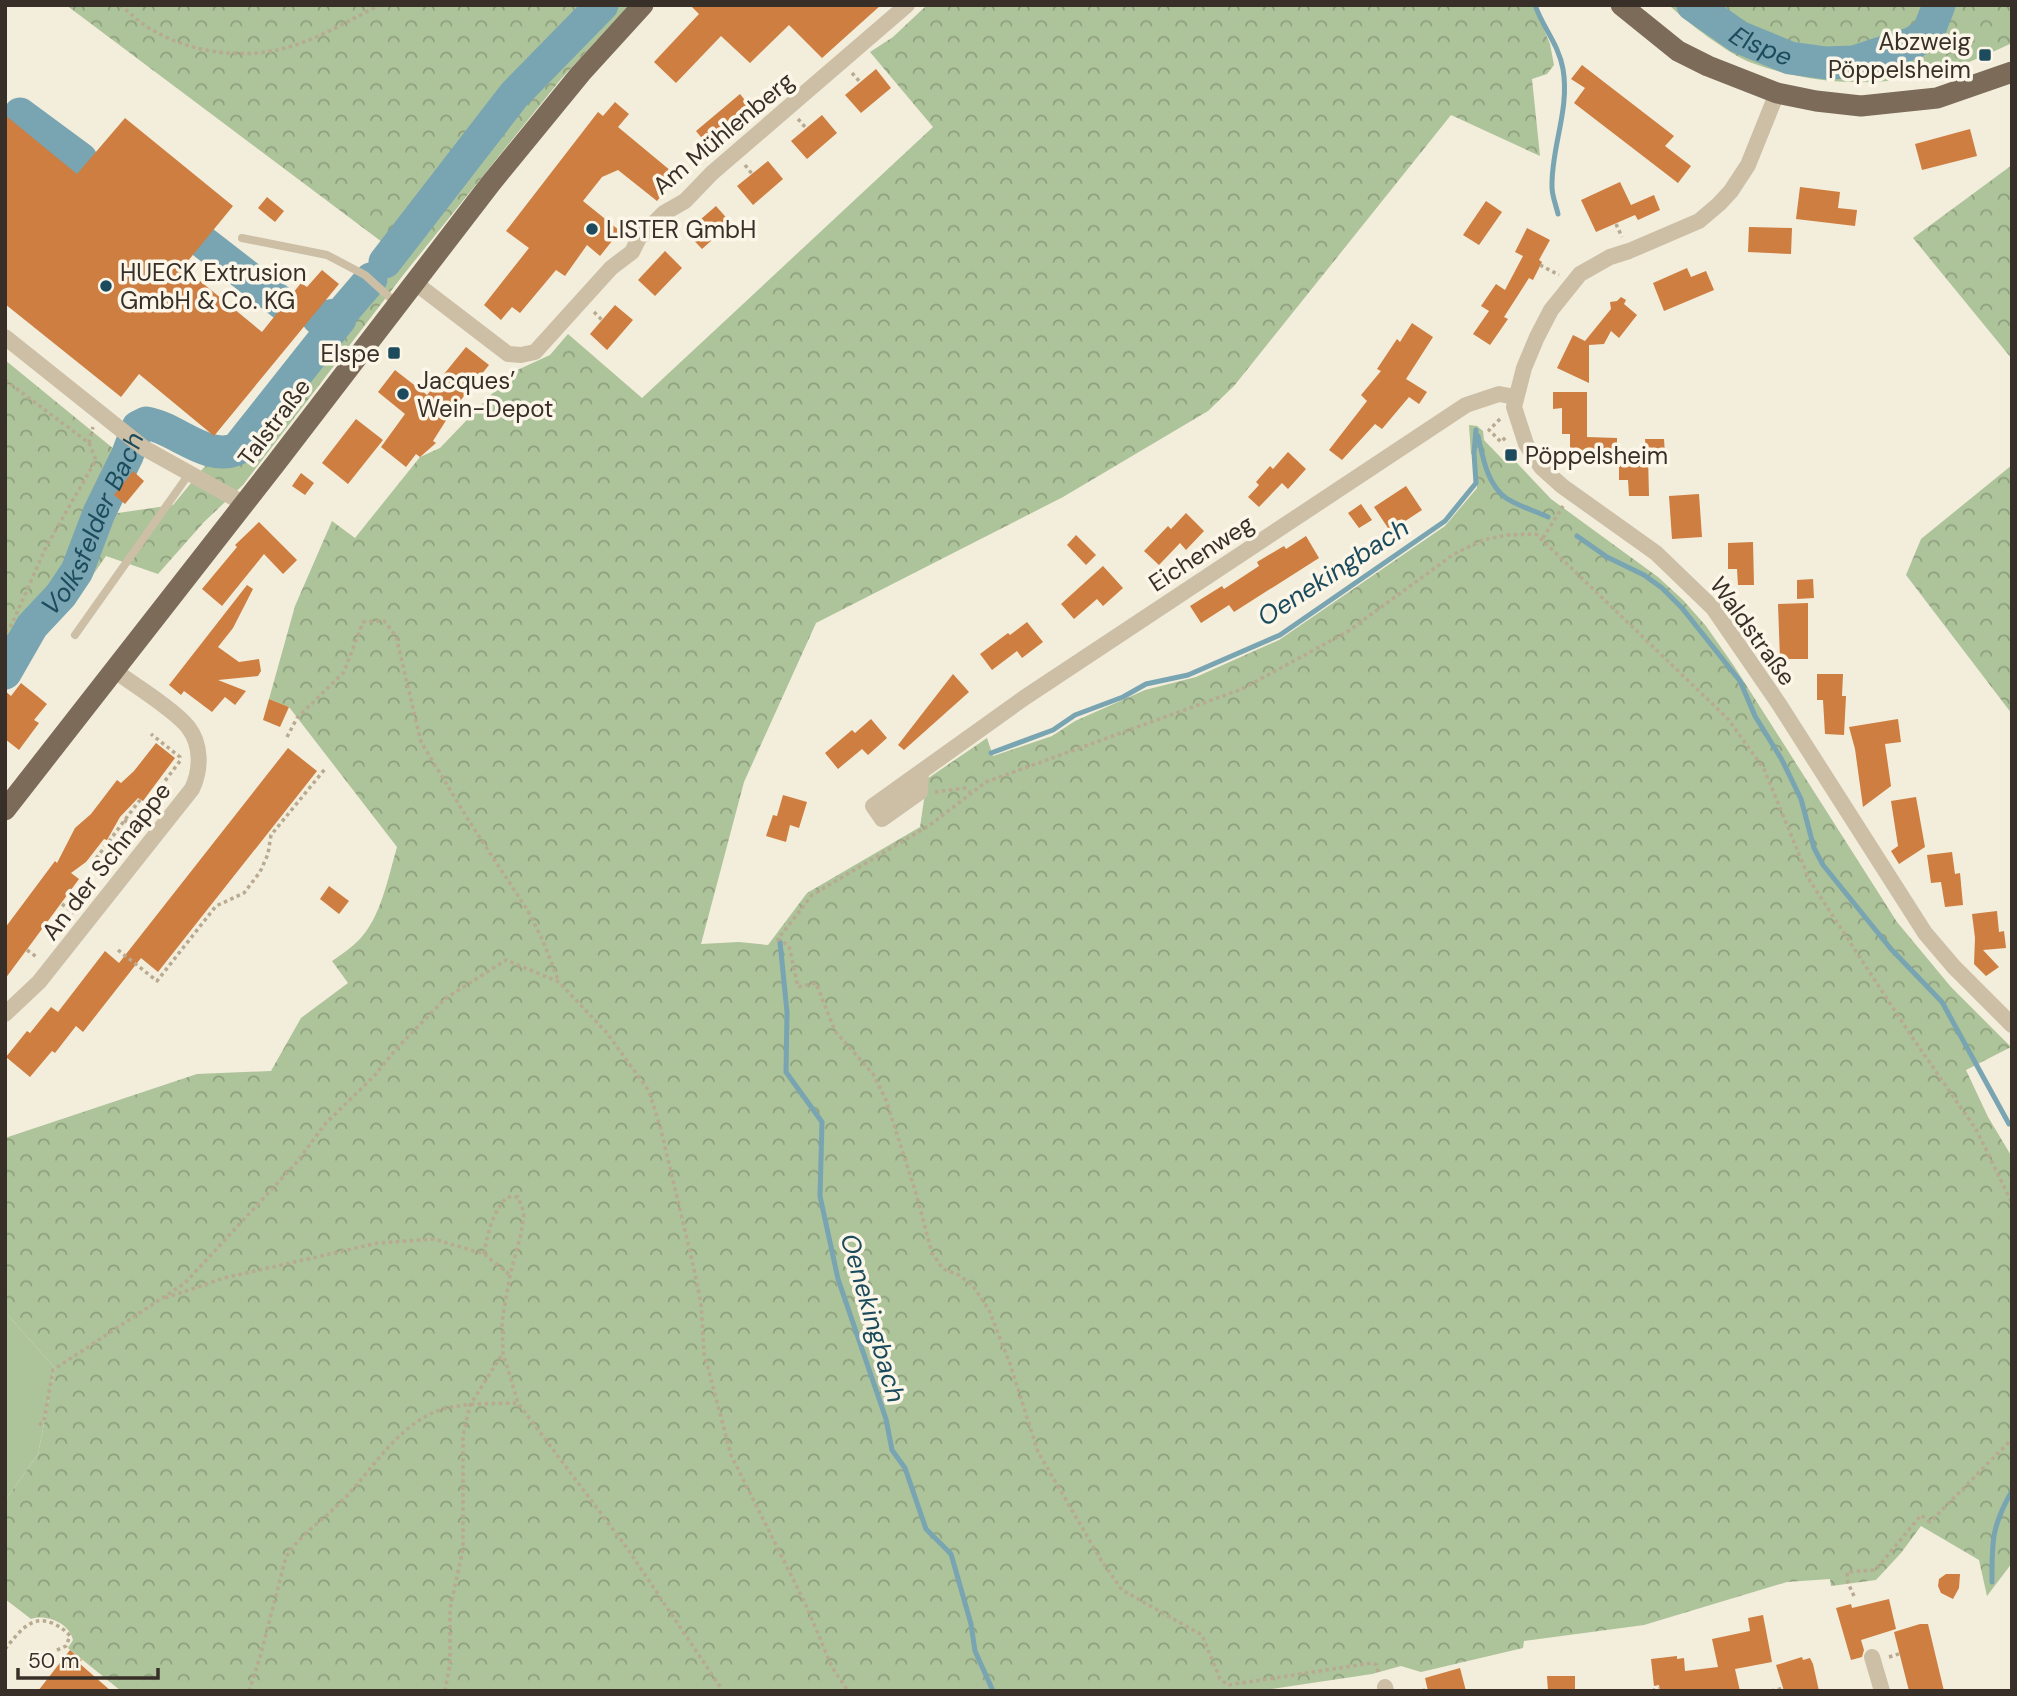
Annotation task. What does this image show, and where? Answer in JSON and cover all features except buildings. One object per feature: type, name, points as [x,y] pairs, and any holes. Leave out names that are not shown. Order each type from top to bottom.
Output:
[{"type":"main road","name":"Talstraße","points":[[5,810],[397,303],[535,129],[643,5]]},
{"type":"main road","points":[[1621,5],[1678,51],[1708,66],[1777,93],[1816,101],[1861,106],[1897,104],[1937,98],[2012,72]]},
{"type":"street","name":"Am Mühlenberg","points":[[414,282],[508,354],[535,352],[602,277],[632,252],[639,238],[664,213],[685,201],[699,184],[907,5]]},
{"type":"street","points":[[1515,397],[1537,337],[1551,310],[1580,274],[1610,257],[1699,220],[1719,204],[1748,165],[1777,93]]},
{"type":"street","points":[[5,337],[144,448],[243,503]]},
{"type":"street","name":"Eichenweg","points":[[920,792],[881,819],[873,806],[1024,698],[1465,405],[1499,394],[1515,397]]},
{"type":"street","name":"Waldstraße","points":[[1515,397],[1514,407],[1527,444],[1541,467],[1572,493],[1656,553],[1713,608],[1779,704],[1926,933],[1954,967],[2012,1025]]},
{"type":"street","name":"An der Schnappe","points":[[5,1014],[50,969],[192,789],[197,778],[198,753],[188,727],[115,671]]},
{"type":"street","points":[[920,792],[921,772]]},
{"type":"street","points":[[1872,1657],[1882,1691]]},
{"type":"lane","points":[[242,238],[327,255],[365,275],[397,303]]},
{"type":"lane","points":[[75,635],[189,474]]},
{"type":"path","points":[[120,5],[146,26],[178,41],[217,52],[257,52],[282,49],[380,5]]},
{"type":"path","points":[[850,71],[860,82]]},
{"type":"path","name":"Am Mühlenberg","points":[[796,117],[806,128]]},
{"type":"path","name":"Am Mühlenberg","points":[[742,162],[752,174]]},
{"type":"path","points":[[591,309],[602,320]]},
{"type":"path","points":[[5,380],[89,443],[96,460],[46,547],[12,624],[5,632]]},
{"type":"path","points":[[89,443],[97,411]]},
{"type":"path","points":[[1543,538],[1572,493]]},
{"type":"path","points":[[1378,1672],[1377,1665],[1372,1663],[1228,1685],[1220,1679],[1202,1635],[1122,1590],[1081,1528],[1038,1452],[989,1310],[973,1286],[959,1275],[943,1269],[932,1253],[895,1124],[873,1074],[835,1031],[816,983],[798,987],[789,946],[778,939],[812,895],[930,825],[993,779],[1242,689],[1347,632],[1454,554],[1483,540],[1536,534],[1728,719],[1735,733],[1764,769],[1810,881],[1912,1037],[1978,1131],[2012,1203]]},
{"type":"path","points":[[287,737],[297,718],[344,672],[363,622],[384,621],[396,636],[421,742],[528,911],[559,982],[607,1032],[649,1091],[692,1260],[701,1303],[704,1353],[731,1455],[805,1603],[832,1667],[848,1691]]},
{"type":"path","name":"An der Schnappe","points":[[92,863],[123,819],[139,801],[146,806],[181,759],[151,734]]},
{"type":"path","points":[[118,950],[157,981],[180,946],[215,905],[244,894],[260,872],[268,854],[270,833],[325,769]]},
{"type":"path","points":[[920,792],[924,795],[965,788],[971,793]]},
{"type":"path","name":"An der Schnappe","points":[[123,819],[143,834]]},
{"type":"path","name":"An der Schnappe","points":[[62,904],[67,908]]},
{"type":"path","name":"An der Schnappe","points":[[27,950],[34,955]]},
{"type":"path","points":[[40,1425],[44,1420],[53,1370],[185,1283],[296,1163],[326,1123],[446,998],[506,960],[559,982]]},
{"type":"path","points":[[484,1254],[488,1231],[498,1208],[507,1197],[518,1197],[524,1213],[502,1322],[503,1353],[518,1402],[626,1548],[723,1691]]},
{"type":"path","points":[[159,1299],[224,1279],[378,1243],[434,1239],[484,1254],[510,1275]]},
{"type":"path","points":[[445,1691],[450,1664],[450,1609],[463,1549],[463,1437],[470,1405],[503,1353]]},
{"type":"path","points":[[248,1691],[260,1657],[286,1557],[295,1544],[336,1507],[384,1451],[410,1427],[434,1412],[470,1405],[518,1402]]},
{"type":"path","points":[[1854,1596],[1847,1573],[1874,1570],[1878,1567],[1921,1515],[1930,1522],[2012,1439]]},
{"type":"path","points":[[5,1649],[12,1638],[31,1622],[43,1620],[60,1627],[70,1636],[66,1646],[55,1651]]},
{"type":"path","points":[[1652,1691],[1659,1688]]},
{"type":"path","points":[[1771,1691],[1784,1688]]},
{"type":"green space","points":[[66,5],[629,5],[561,79],[404,274],[243,485],[204,522],[158,574],[106,556],[77,598],[53,623],[34,635],[5,676],[5,360],[120,454],[98,500],[118,513],[173,505],[386,245]]},
{"type":"green space","points":[[927,5],[1541,5],[1535,8],[1550,44],[1554,65],[1547,74],[1532,79],[1540,156],[1451,115],[1234,386],[1208,411],[1063,497],[816,623],[744,782],[701,944],[739,942],[768,945],[807,893],[920,827],[927,779],[987,738],[993,756],[1052,736],[1075,721],[1145,690],[1196,677],[1279,640],[1445,526],[1477,488],[1476,454],[1471,454],[1469,425],[1477,426],[1483,431],[1484,440],[1506,463],[1516,462],[1551,499],[1658,577],[1706,626],[1897,922],[1951,987],[2011,1047],[1966,1070],[1988,1117],[2012,1157],[2012,1563],[1987,1596],[1979,1560],[1921,1526],[1876,1580],[1831,1586],[1830,1579],[1787,1582],[1644,1625],[1524,1641],[1523,1648],[1421,1672],[1401,1666],[1372,1674],[1258,1691],[121,1691],[68,1648],[73,1640],[62,1625],[50,1619],[31,1619],[5,1599],[5,1501],[38,1454],[55,1368],[5,1312],[5,1138],[197,1074],[271,1071],[301,1018],[348,983],[332,961],[353,946],[367,931],[387,884],[397,847],[289,707],[269,699],[295,606],[332,521],[355,538],[420,457],[440,448],[513,372],[550,355],[568,334],[642,398],[933,127],[870,52],[893,37]]},
{"type":"green space","points":[[1669,5],[2012,5],[2012,43],[1965,64],[1907,79],[1829,81],[1777,71],[1743,59],[1709,37]]},
{"type":"green space","points":[[2012,165],[2012,359],[1913,238]]},
{"type":"green space","points":[[2012,465],[2012,714],[1906,575],[1921,539]]},
{"type":"green space","points":[[5,1312],[55,1368],[38,1454],[5,1501]]},
{"type":"waterway","name":"Elspe","points":[[385,262],[514,95],[602,5]]},
{"type":"waterway","name":"Oenekingbach","points":[[1535,5],[1558,52],[1563,69],[1564,99],[1552,172],[1552,190],[1558,214]]},
{"type":"waterway","name":"Elspe","points":[[1693,5],[1739,37],[1790,58],[1826,63],[1854,62],[1913,43],[1928,33],[1939,5]]},
{"type":"waterway","name":"Elspe","points":[[20,114],[81,159]]},
{"type":"waterway","name":"Elspe","points":[[203,242],[283,304]]},
{"type":"waterway","name":"Elspe","points":[[318,318],[341,314],[371,279]]},
{"type":"waterway","name":"Volksfelder Bach","points":[[5,673],[32,626],[61,595],[77,571],[99,513],[138,427],[146,423],[157,426],[214,451],[237,449],[340,319],[341,314]]},
{"type":"waterway","name":"Oenekingbach","points":[[991,753],[1053,730],[1075,715],[1123,697],[1146,684],[1188,675],[1280,635],[1445,521],[1476,483],[1476,430]]},
{"type":"waterway","points":[[1478,436],[1494,486],[1516,504],[1548,517]]},
{"type":"waterway","points":[[1577,536],[1607,557],[1644,575],[1662,588],[1682,608],[1740,681],[1755,716],[1782,760],[1801,799],[1814,848],[1823,865],[1891,949],[1942,1002],[2009,1124]]},
{"type":"waterway","name":"Oenekingbach","points":[[780,942],[787,1012],[786,1072],[822,1122],[820,1196],[838,1279],[886,1419],[892,1450],[905,1468],[926,1529],[951,1554],[971,1624],[975,1651],[993,1691]]},
{"type":"waterway","points":[[1992,1582],[1996,1525],[2012,1491]]},
{"type":"place","name":"Abzweig Pöppelsheim","points":[[1985,55]]},
{"type":"place","name":"LISTER GmbH","points":[[592,229]]},
{"type":"place","name":"HUECK Extrusion GmbH & Co. KG","points":[[106,286]]},
{"type":"place","name":"Elspe","points":[[394,353]]},
{"type":"place","name":"Jacques’ Wein-Depot","points":[[403,394]]},
{"type":"place","name":"Pöppelsheim","points":[[1511,455]]}]
